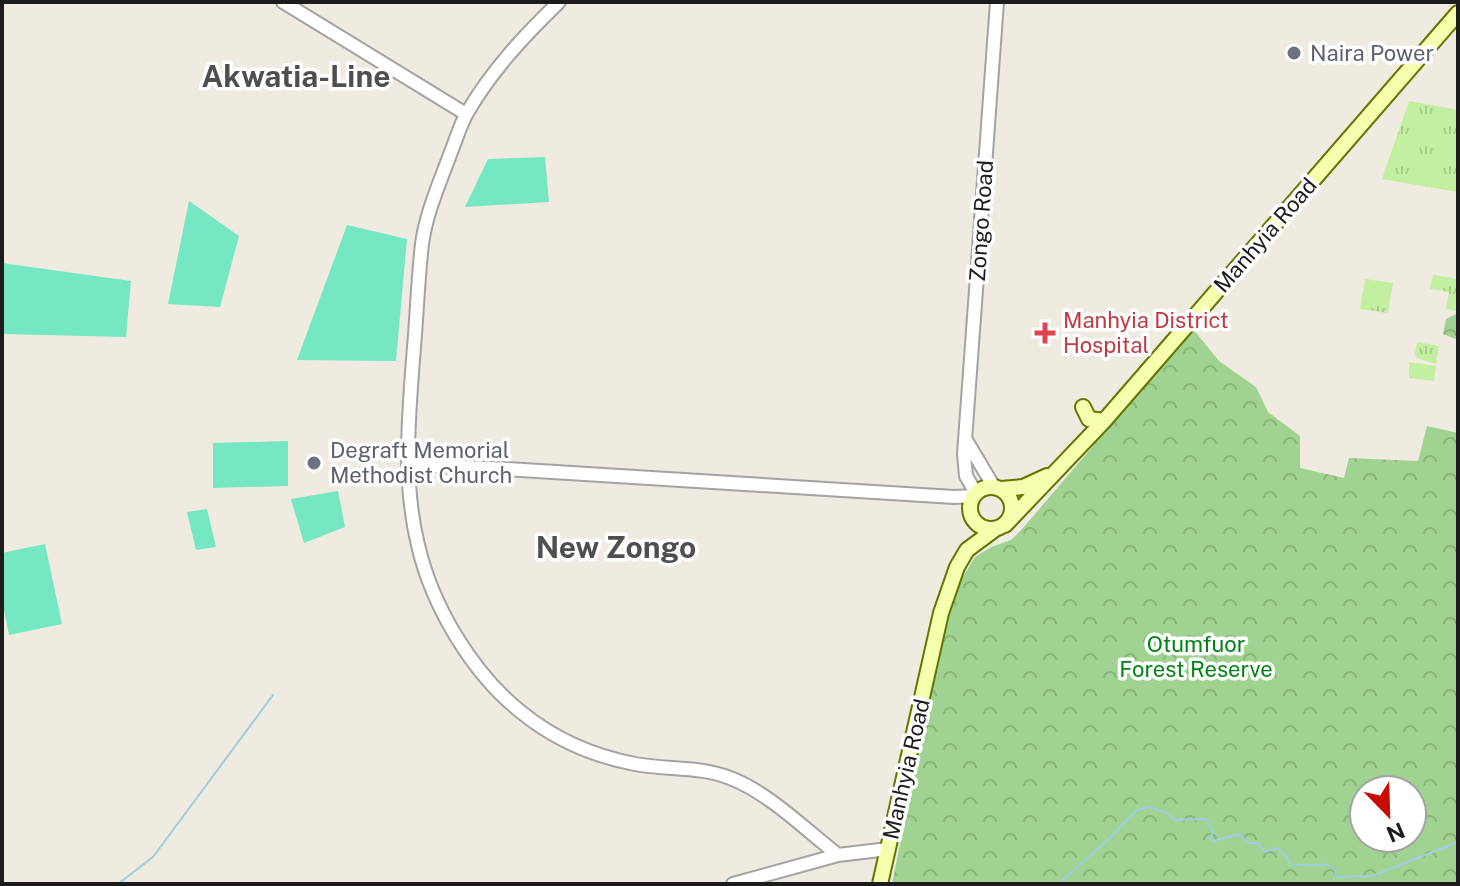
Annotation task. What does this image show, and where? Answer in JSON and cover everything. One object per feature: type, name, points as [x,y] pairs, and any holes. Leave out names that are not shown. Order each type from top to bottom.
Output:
[{"type":"main road","name":"Manhyia Road","points":[[880,884],[941,613],[957,567],[967,550],[1000,527],[1104,421],[1458,13]]},
{"type":"main road","points":[[1083,407],[1089,419],[1104,421]]},
{"type":"main road","points":[[967,550],[973,504],[997,488],[1034,484],[1054,471]]},
{"type":"main road","points":[[973,504],[981,527],[1000,527],[1012,513],[1013,506],[1011,499],[997,488]]},
{"type":"street","points":[[283,2],[466,114]]},
{"type":"street","points":[[559,2],[521,40],[466,114],[436,191],[422,242],[408,415],[408,465],[412,518],[429,580],[459,638],[484,676],[500,694],[551,734],[595,753],[636,764],[700,770],[732,778],[764,797],[838,855]]},
{"type":"street","name":"Zongo Road","points":[[973,504],[966,476],[966,440],[997,2]]},
{"type":"street","points":[[966,440],[997,488]]},
{"type":"street","points":[[408,465],[954,497],[973,504]]},
{"type":"street","points":[[733,884],[838,855],[888,849]]},
{"type":"green space","points":[[1409,101],[1458,110],[1458,192],[1382,179]]},
{"type":"green space","points":[[545,157],[549,202],[465,207],[488,159]]},
{"type":"green space","points":[[189,201],[239,236],[220,307],[168,304]]},
{"type":"green space","points":[[347,225],[407,239],[396,361],[297,360]]},
{"type":"green space","points":[[2,263],[131,281],[126,337],[2,334]]},
{"type":"green space","points":[[1433,275],[1458,279],[1458,311],[1446,309],[1449,292],[1430,289]]},
{"type":"green space","points":[[1365,279],[1393,283],[1388,313],[1360,309]]},
{"type":"green space","points":[[1458,313],[1458,340],[1443,334],[1446,319]]},
{"type":"green space","name":"Otumfuor Forest Reserve","points":[[1193,329],[1219,361],[1256,387],[1268,412],[1300,436],[1300,468],[1344,478],[1349,458],[1418,461],[1427,426],[1458,433],[1458,884],[892,884],[942,634],[959,583],[975,557],[1011,540]]},
{"type":"green space","points":[[1417,342],[1439,346],[1436,364],[1417,358]]},
{"type":"green space","points":[[1409,362],[1436,366],[1434,381],[1409,378]]},
{"type":"green space","points":[[288,441],[288,486],[213,488],[213,443]]},
{"type":"green space","points":[[338,491],[345,527],[304,543],[291,499]]},
{"type":"green space","points":[[207,509],[216,547],[196,550],[187,512]]},
{"type":"green space","points":[[45,544],[62,624],[9,635],[2,600],[2,553]]},
{"type":"waterway","points":[[118,884],[153,857],[273,695]]},
{"type":"waterway","points":[[1058,884],[1137,810],[1149,807],[1165,812],[1175,820],[1206,819],[1213,832],[1210,839],[1214,841],[1239,834],[1248,843],[1258,843],[1265,852],[1275,848],[1284,854],[1291,865],[1326,864],[1334,869],[1337,877],[1372,876],[1458,842]]},
{"type":"place","name":"Naira Power","points":[[1294,53]]},
{"type":"place","name":"Manhyia District Hospital","points":[[1045,333]]},
{"type":"place","name":"Degraft Memorial Methodist Church","points":[[314,463]]},
{"type":"district","name":"Akwatia-Line","points":[[296,77]]},
{"type":"district","name":"New Zongo","points":[[616,548]]}]
